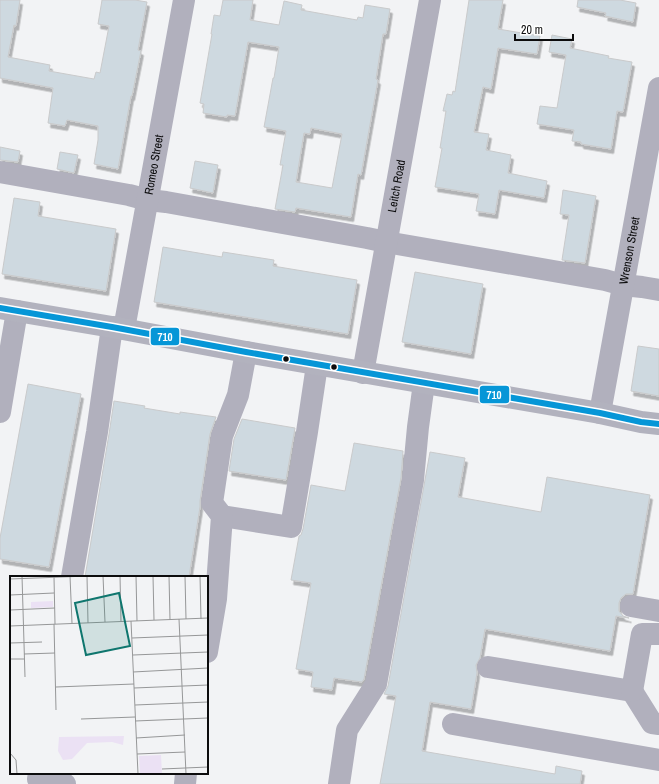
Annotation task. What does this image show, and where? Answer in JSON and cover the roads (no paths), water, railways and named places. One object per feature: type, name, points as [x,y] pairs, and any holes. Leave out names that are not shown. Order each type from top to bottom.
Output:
[{"type":"main road","points":[[9,309],[317,365],[659,424]]},
{"type":"street","name":"Romeo Street","points":[[72,576],[97,432],[118,328],[148,200],[184,0]]},
{"type":"street","name":"Leitch Road","points":[[363,373],[430,0]]},
{"type":"street","name":"Wrenson Street","points":[[600,413],[659,88]]},
{"type":"street","points":[[0,172],[148,200],[605,280],[623,285],[659,290]]},
{"type":"street","points":[[0,412],[9,309]]},
{"type":"street","points":[[208,646],[216,599],[222,516],[212,503],[222,436],[238,395],[246,352]]},
{"type":"street","points":[[222,516],[291,527],[317,365]]},
{"type":"street","points":[[339,784],[347,730],[376,684],[413,480],[424,383]]},
{"type":"street","points":[[631,606],[659,611]]},
{"type":"street","points":[[659,634],[642,634],[632,691],[652,724],[659,724]]},
{"type":"street","points":[[488,667],[632,691]]},
{"type":"street","points":[[453,724],[659,760]]},
{"type":"street","points":[[39,774],[38,779],[65,784]]},
{"type":"street","points":[[185,784],[186,774]]}]
